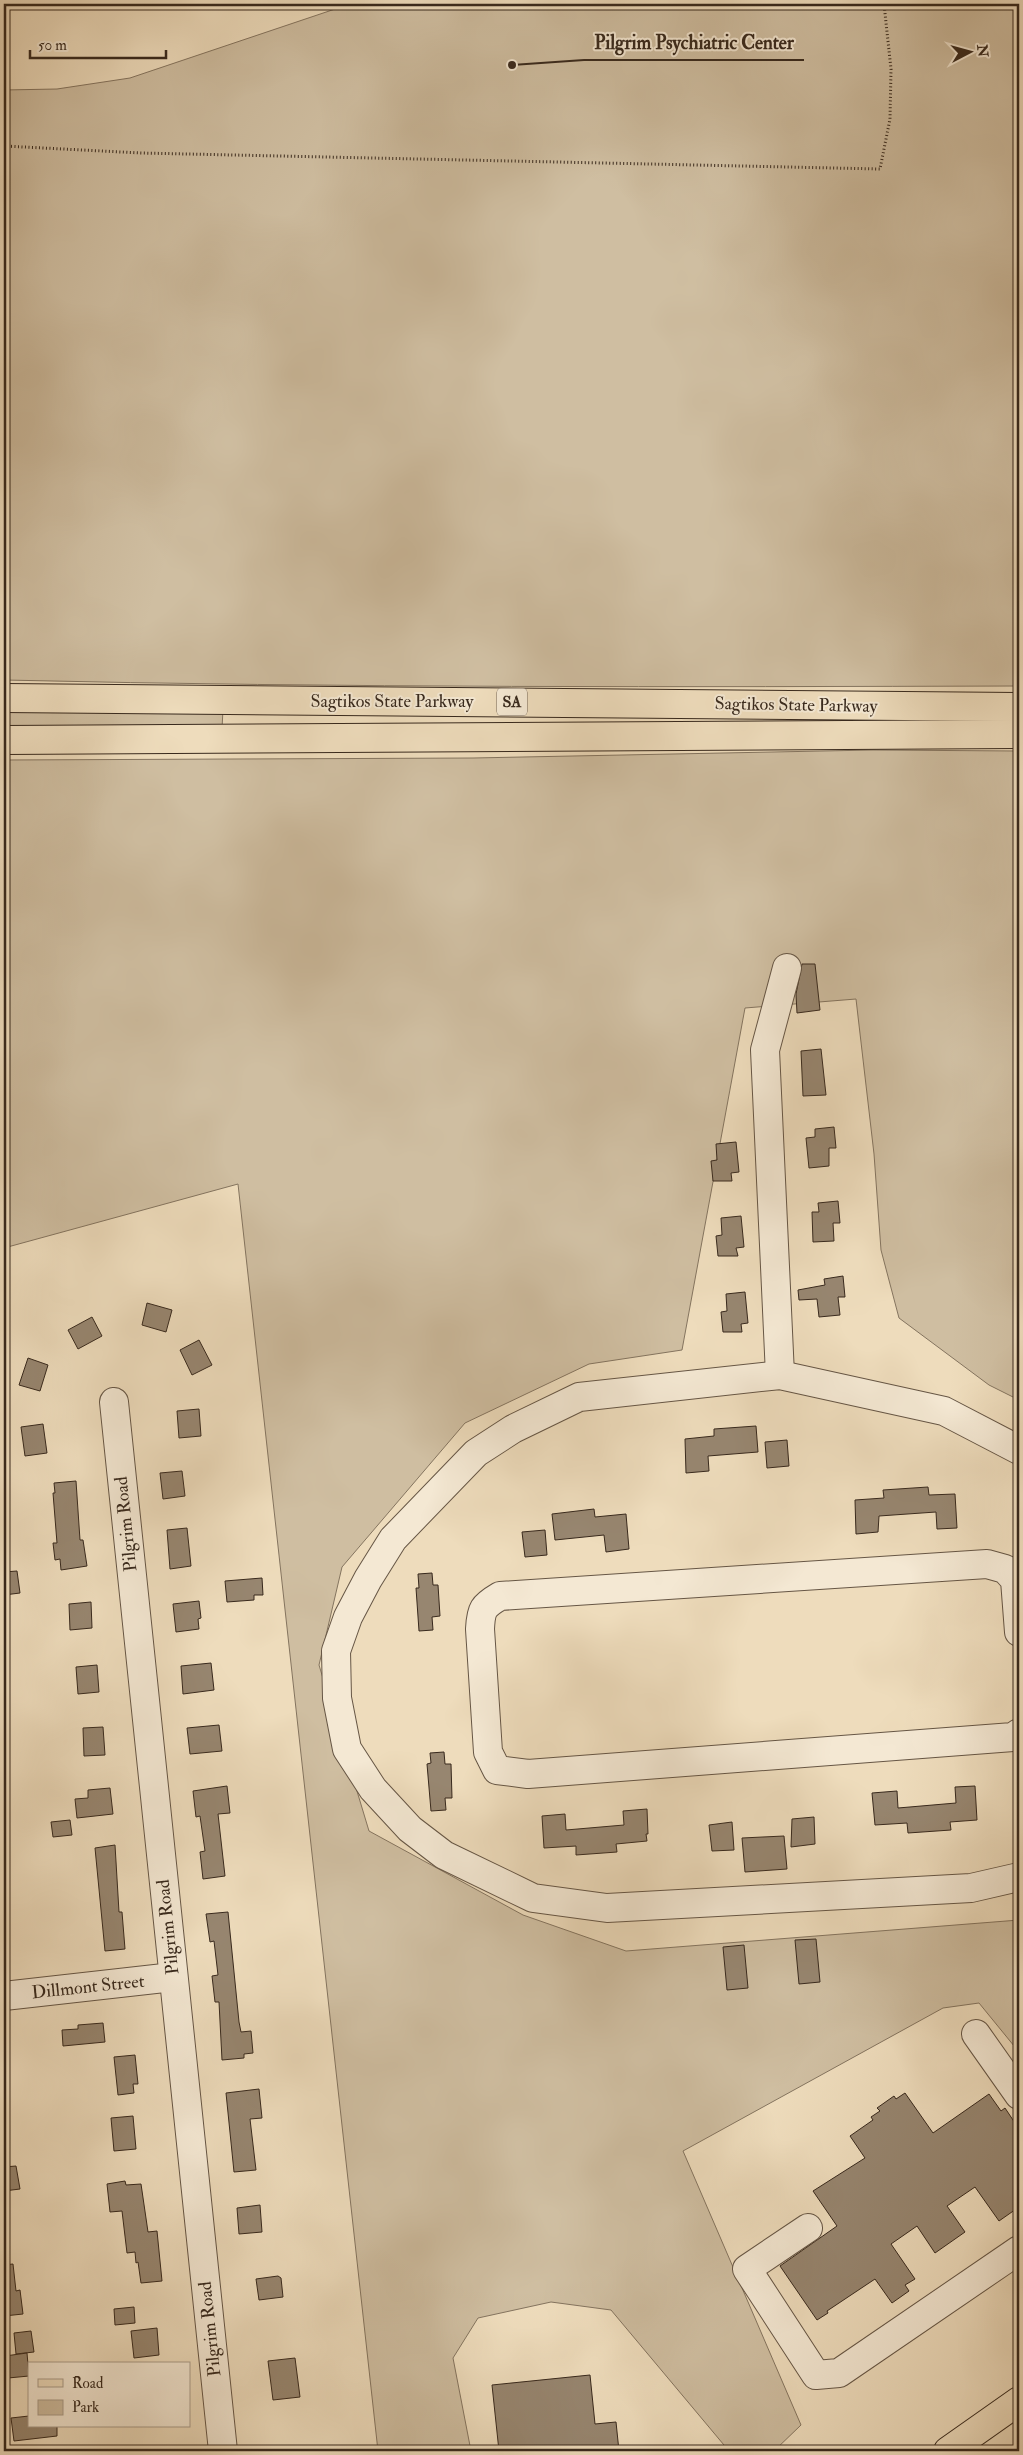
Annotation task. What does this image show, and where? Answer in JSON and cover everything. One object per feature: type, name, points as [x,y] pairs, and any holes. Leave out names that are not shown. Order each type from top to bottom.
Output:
[{"type":"main road","name":"Sagtikos State Parkway","points":[[4,698],[1019,707]]},
{"type":"main road","name":"Sagtikos State Parkway","points":[[4,740],[1019,734]]},
{"type":"main road","points":[[948,2451],[1019,2401]]},
{"type":"street","points":[[780,1375],[765,1050],[787,968]]},
{"type":"street","points":[[1019,1450],[944,1411],[780,1375],[579,1398],[513,1429],[476,1453],[393,1539],[368,1579],[348,1617],[336,1651],[337,1698],[347,1749],[373,1790],[410,1829],[444,1854],[533,1898],[607,1908],[971,1888],[1019,1877]]},
{"type":"street","name":"Pilgrim Road","points":[[114,1402],[223,2451]]},
{"type":"street","points":[[1019,1620],[1015,1580],[1005,1569],[987,1564],[500,1596],[485,1604],[481,1615],[480,1629],[488,1752],[497,1770],[509,1773],[528,1774],[1013,1737],[1019,1733]]},
{"type":"street","name":"Dillmont Street","points":[[4,1996],[173,1977]]},
{"type":"street","points":[[976,2034],[1019,2095]]},
{"type":"street","points":[[808,2228],[747,2269],[816,2375],[839,2374],[1019,2250]]},
{"type":"path","points":[[4,146],[141,153],[880,169],[890,119],[891,69],[884,4]]},
{"type":"green space","points":[[350,4],[1019,4],[1019,686],[385,686],[4,680],[4,90],[57,89],[130,78]]},
{"type":"green space","points":[[4,707],[223,709],[222,729],[4,729]]},
{"type":"green space","points":[[873,750],[1019,751],[1019,1400],[989,1385],[899,1318],[881,1250],[874,1154],[856,999],[745,1008],[682,1350],[589,1364],[465,1423],[342,1567],[319,1665],[369,1831],[523,1915],[626,1951],[1019,1920],[1019,2052],[979,2003],[943,2008],[683,2151],[801,2425],[774,2451],[729,2451],[611,2310],[551,2302],[478,2318],[453,2358],[471,2451],[378,2451],[238,1184],[4,1248],[4,760],[473,758]]},
{"type":"building","points":[[802,964],[815,964],[820,1010],[797,1013],[796,994]]},
{"type":"building","points":[[821,1049],[826,1095],[803,1096],[801,1051]]},
{"type":"building","points":[[834,1127],[836,1148],[829,1148],[829,1166],[809,1168],[806,1138],[815,1137],[815,1129]]},
{"type":"building","points":[[736,1142],[739,1172],[731,1173],[732,1181],[713,1181],[711,1161],[717,1160],[716,1144]]},
{"type":"building","points":[[838,1201],[840,1223],[833,1223],[834,1241],[813,1242],[812,1212],[819,1212],[818,1203]]},
{"type":"building","points":[[741,1216],[744,1247],[736,1248],[738,1256],[718,1256],[716,1236],[722,1235],[721,1218]]},
{"type":"building","points":[[843,1276],[845,1297],[838,1297],[840,1315],[819,1317],[817,1299],[799,1300],[798,1290],[825,1285],[824,1279]]},
{"type":"building","points":[[745,1292],[748,1323],[741,1324],[742,1332],[723,1332],[721,1312],[727,1311],[726,1294]]},
{"type":"building","points":[[147,1303],[172,1310],[166,1332],[142,1325]]},
{"type":"building","points":[[92,1317],[102,1336],[78,1349],[68,1330]]},
{"type":"building","points":[[199,1340],[212,1365],[192,1375],[180,1350]]},
{"type":"building","points":[[28,1358],[48,1365],[40,1391],[19,1385]]},
{"type":"building","points":[[199,1409],[201,1436],[179,1438],[177,1411]]},
{"type":"building","points":[[43,1424],[47,1453],[25,1456],[21,1427]]},
{"type":"building","points":[[756,1426],[758,1452],[708,1456],[709,1471],[686,1473],[685,1439],[714,1436],[714,1429]]},
{"type":"building","points":[[787,1440],[789,1466],[767,1468],[765,1442]]},
{"type":"building","points":[[182,1471],[185,1496],[163,1499],[160,1473]]},
{"type":"building","points":[[76,1481],[80,1540],[83,1540],[87,1566],[61,1570],[60,1559],[55,1560],[53,1543],[57,1543],[54,1483]]},
{"type":"building","points":[[928,1487],[929,1495],[955,1494],[957,1528],[937,1529],[936,1512],[879,1516],[878,1532],[856,1534],[855,1500],[884,1498],[883,1490]]},
{"type":"building","points":[[594,1509],[595,1517],[626,1514],[629,1549],[606,1552],[604,1535],[555,1540],[552,1514]]},
{"type":"building","points":[[187,1528],[191,1566],[170,1569],[167,1530]]},
{"type":"building","points":[[545,1530],[547,1555],[525,1557],[522,1532]]},
{"type":"building","points":[[17,1571],[20,1593],[4,1595],[4,1572]]},
{"type":"building","points":[[432,1573],[433,1585],[438,1585],[440,1616],[432,1617],[433,1630],[419,1631],[416,1588],[419,1588],[418,1574]]},
{"type":"building","points":[[262,1578],[263,1595],[254,1595],[254,1600],[227,1602],[225,1581]]},
{"type":"building","points":[[199,1601],[201,1618],[198,1619],[199,1629],[176,1632],[173,1604]]},
{"type":"building","points":[[91,1602],[92,1628],[70,1630],[69,1604]]},
{"type":"building","points":[[211,1663],[214,1690],[183,1694],[181,1666]]},
{"type":"building","points":[[97,1665],[99,1692],[78,1694],[76,1667]]},
{"type":"building","points":[[219,1725],[222,1751],[190,1754],[187,1728]]},
{"type":"building","points":[[103,1727],[105,1755],[84,1756],[83,1728]]},
{"type":"building","points":[[444,1752],[445,1764],[451,1764],[452,1798],[445,1798],[446,1810],[431,1811],[427,1764],[431,1763],[430,1753]]},
{"type":"building","points":[[227,1786],[230,1813],[218,1814],[225,1876],[203,1879],[200,1852],[205,1851],[200,1816],[196,1817],[193,1791]]},
{"type":"building","points":[[975,1786],[977,1820],[950,1822],[951,1830],[908,1833],[907,1823],[875,1825],[872,1793],[897,1791],[898,1808],[956,1803],[955,1787]]},
{"type":"building","points":[[110,1788],[113,1814],[77,1818],[75,1799],[88,1798],[88,1790]]},
{"type":"building","points":[[647,1809],[647,1841],[616,1844],[617,1852],[576,1855],[576,1846],[544,1848],[542,1816],[565,1814],[566,1830],[624,1825],[623,1811]]},
{"type":"building","points":[[814,1817],[815,1844],[791,1847],[792,1819]]},
{"type":"building","points":[[70,1820],[72,1835],[53,1837],[51,1822]]},
{"type":"building","points":[[732,1822],[734,1850],[712,1851],[709,1825]]},
{"type":"building","points":[[784,1836],[787,1869],[745,1872],[742,1838]]},
{"type":"building","points":[[115,1845],[119,1912],[122,1912],[125,1949],[105,1951],[95,1848]]},
{"type":"building","points":[[228,1912],[239,2022],[241,2032],[251,2031],[253,2053],[244,2054],[244,2058],[222,2060],[219,2002],[215,2002],[212,1976],[218,1975],[214,1941],[210,1942],[206,1914]]},
{"type":"building","points":[[816,1939],[820,1982],[799,1984],[795,1940]]},
{"type":"building","points":[[744,1945],[748,1988],[727,1990],[723,1947]]},
{"type":"building","points":[[103,2023],[105,2042],[63,2046],[62,2030],[78,2029],[78,2025]]},
{"type":"building","points":[[135,2055],[138,2084],[133,2084],[134,2093],[118,2095],[114,2057]]},
{"type":"building","points":[[259,2089],[262,2118],[250,2119],[256,2170],[234,2172],[226,2093]]},
{"type":"building","points":[[905,2093],[933,2133],[989,2094],[1001,2111],[1005,2108],[1019,2129],[1019,2207],[999,2221],[975,2187],[947,2206],[965,2232],[935,2253],[917,2226],[891,2244],[915,2279],[905,2285],[909,2291],[892,2303],[875,2279],[827,2311],[828,2313],[817,2320],[780,2266],[837,2226],[813,2191],[865,2158],[850,2136],[873,2120],[871,2117],[880,2111],[877,2108],[894,2096],[896,2099]]},
{"type":"building","points":[[133,2116],[136,2149],[114,2151],[111,2118]]},
{"type":"building","points":[[16,2166],[20,2189],[4,2191],[4,2167]]},
{"type":"building","points":[[125,2181],[126,2185],[141,2184],[148,2232],[157,2231],[162,2281],[141,2283],[135,2252],[127,2253],[122,2211],[110,2212],[107,2184]]},
{"type":"building","points":[[260,2205],[262,2232],[239,2234],[237,2208]]},
{"type":"building","points":[[13,2264],[16,2291],[20,2290],[23,2314],[4,2316],[4,2265]]},
{"type":"building","points":[[278,2276],[281,2278],[283,2297],[259,2300],[256,2279]]},
{"type":"building","points":[[134,2307],[135,2323],[115,2325],[114,2309]]},
{"type":"building","points":[[157,2328],[159,2355],[134,2358],[131,2331]]},
{"type":"building","points":[[31,2331],[34,2352],[16,2354],[14,2333]]},
{"type":"building","points":[[27,2353],[28,2376],[8,2378],[5,2356]]},
{"type":"building","points":[[295,2358],[300,2397],[273,2400],[268,2361]]},
{"type":"building","points":[[590,2375],[595,2424],[616,2422],[619,2451],[499,2451],[492,2385]]},
{"type":"building","points":[[28,2416],[28,2428],[57,2428],[57,2436],[14,2441],[11,2418]]},
{"type":"place","name":"Pilgrim Psychiatric Center","points":[[512,65]]}]
